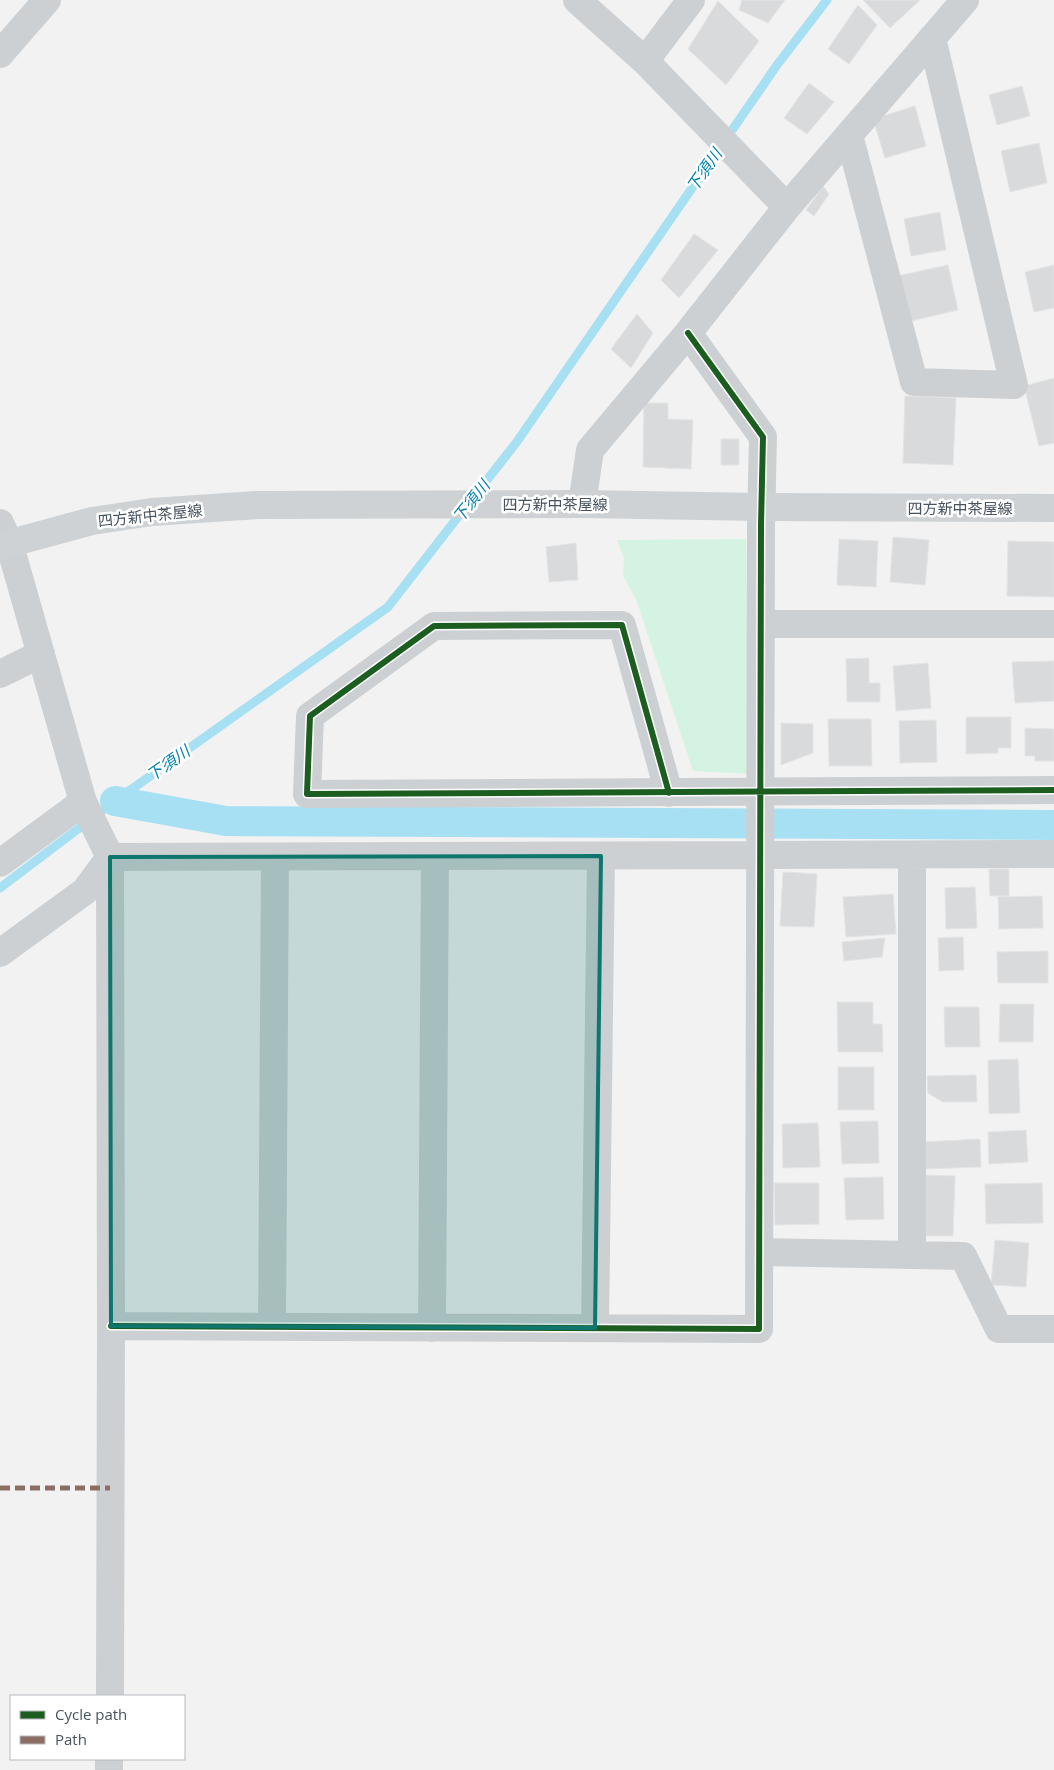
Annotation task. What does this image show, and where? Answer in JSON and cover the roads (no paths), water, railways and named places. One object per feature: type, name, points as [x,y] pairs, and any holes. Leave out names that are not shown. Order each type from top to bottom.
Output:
[{"type":"main road","name":"四方新中茶屋線","points":[[3,538],[152,512],[258,505],[582,504],[1054,508]]},
{"type":"street","points":[[0,54],[47,0]]},
{"type":"street","points":[[577,0],[645,62],[787,207]]},
{"type":"street","points":[[645,62],[691,0]]},
{"type":"street","points":[[582,504],[590,450],[688,333],[787,207],[965,0]]},
{"type":"street","points":[[849,135],[914,382],[1014,385],[932,38]]},
{"type":"street","points":[[111,1326],[759,1329],[761,507],[763,438],[688,333]]},
{"type":"street","points":[[3,538],[41,654],[83,802],[110,857],[110,1695]]},
{"type":"street","points":[[761,624],[1054,624]]},
{"type":"street","points":[[669,793],[622,625],[434,626],[310,716],[307,794],[669,793],[1054,790]]},
{"type":"street","points":[[0,674],[41,654]]},
{"type":"street","points":[[0,863],[83,802]]},
{"type":"street","points":[[110,857],[1054,854]]},
{"type":"street","points":[[912,855],[912,1254]]},
{"type":"street","points":[[432,1328],[436,856]]},
{"type":"street","points":[[595,1328],[601,856]]},
{"type":"street","points":[[0,953],[85,891],[110,857]]},
{"type":"street","points":[[272,1327],[275,857]]},
{"type":"street","points":[[759,1252],[963,1256],[999,1329],[1054,1329]]},
{"type":"waterway","name":"下須川","points":[[472,499],[516,443],[777,65],[827,0]]},
{"type":"waterway","name":"下須川","points":[[0,888],[115,801],[388,607],[464,509]]},
{"type":"waterway","points":[[115,801],[226,821],[1054,825]]}]
